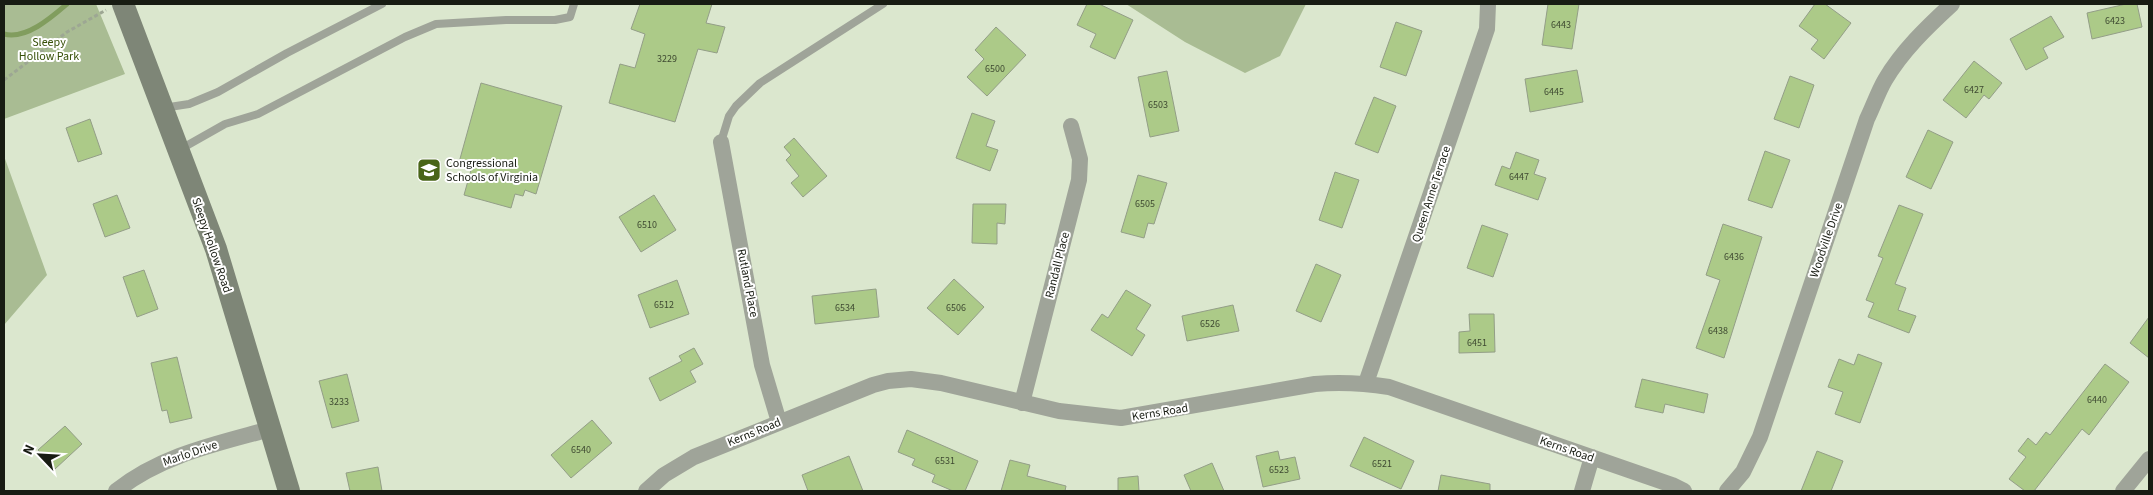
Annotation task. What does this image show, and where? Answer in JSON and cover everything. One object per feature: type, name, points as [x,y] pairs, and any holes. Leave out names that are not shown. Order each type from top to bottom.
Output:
[{"type":"main road","name":"Sleepy Hollow Road","points":[[116,6],[161,108],[216,249],[289,491]]},
{"type":"street","name":"Queen Anne Terrace","points":[[1366,383],[1487,29],[1488,4]]},
{"type":"street","name":"Woodville Drive","points":[[1727,491],[1743,472],[1760,437],[1867,119],[1884,81],[1926,27],[1952,4]]},
{"type":"street","name":"Randall Place","points":[[1022,403],[1079,180],[1080,159],[1071,126]]},
{"type":"street","name":"Rutland Place","points":[[721,142],[762,365],[779,422]]},
{"type":"street","name":"Kerns Road","points":[[646,491],[664,476],[694,457],[873,385],[904,380],[940,384],[1022,403],[1087,415],[1121,418],[1315,384],[1366,383],[1389,388],[1592,457],[1684,491]]},
{"type":"street","name":"Marlo Drive","points":[[116,491],[149,468],[171,458],[270,429]]},
{"type":"street","points":[[1582,491],[1592,457]]},
{"type":"street","points":[[2124,491],[2149,459]]},
{"type":"lane","points":[[161,108],[189,104],[218,92],[287,53],[382,4]]},
{"type":"lane","points":[[178,151],[225,124],[258,114],[406,37],[436,24],[506,20],[555,20],[570,17],[574,4]]},
{"type":"lane","points":[[721,142],[729,116],[736,106],[760,83],[883,4]]},
{"type":"path","points":[[4,80],[66,32],[116,6]]},
{"type":"green space","name":"Sleepy Hollow Park","points":[[4,4],[96,4],[125,74],[4,119]]},
{"type":"green space","points":[[1126,4],[1306,4],[1280,56],[1245,73],[1185,42]]},
{"type":"green space","points":[[4,156],[47,275],[4,325]]},
{"type":"building","points":[[640,4],[712,4],[706,23],[725,27],[717,53],[698,49],[675,122],[609,103],[620,64],[635,68],[645,34],[631,29]]},
{"type":"building","points":[[1087,4],[1099,4],[1133,20],[1115,59],[1090,47],[1096,34],[1077,25]]},
{"type":"building","points":[[1548,4],[1579,4],[1572,49],[1542,45]]},
{"type":"building","points":[[1815,4],[1825,4],[1851,23],[1824,59],[1811,49],[1818,40],[1799,26]]},
{"type":"building","points":[[2126,4],[2137,4],[2142,27],[2092,39],[2087,13]]},
{"type":"building","points":[[2051,16],[2064,37],[2043,48],[2048,58],[2026,70],[2010,39]]},
{"type":"building","points":[[1396,22],[1422,31],[1406,76],[1380,67]]},
{"type":"building","points":[[996,27],[1026,55],[987,96],[967,77],[984,59],[975,50]]},
{"type":"building","points":[[1974,61],[2002,83],[1989,99],[1984,95],[1966,118],[1943,100]]},
{"type":"building","points":[[1577,70],[1583,102],[1530,112],[1525,79]]},
{"type":"building","points":[[1167,71],[1179,131],[1150,137],[1138,77]]},
{"type":"building","points":[[1790,76],[1814,85],[1799,128],[1774,119]]},
{"type":"building","points":[[481,83],[562,106],[536,194],[525,190],[523,196],[515,194],[511,208],[464,195],[471,170],[458,166]]},
{"type":"building","points":[[1374,97],[1396,106],[1378,153],[1355,144]]},
{"type":"building","points":[[972,113],[995,121],[986,146],[998,150],[990,171],[956,158]]},
{"type":"building","points":[[90,119],[102,154],[78,162],[66,128]]},
{"type":"building","points":[[1928,130],[1953,142],[1931,189],[1906,177]]},
{"type":"building","points":[[794,138],[827,176],[803,197],[791,183],[799,176],[786,160],[791,155],[784,147]]},
{"type":"building","points":[[1765,151],[1790,160],[1772,208],[1748,200]]},
{"type":"building","points":[[1516,152],[1539,160],[1534,174],[1546,178],[1538,200],[1495,185],[1502,166],[1510,169]]},
{"type":"building","points":[[1335,172],[1359,180],[1342,228],[1319,220]]},
{"type":"building","points":[[1138,175],[1167,183],[1154,224],[1148,223],[1144,238],[1121,232]]},
{"type":"building","points":[[117,195],[130,228],[105,237],[93,204]]},
{"type":"building","points":[[654,195],[676,230],[641,252],[619,217]]},
{"type":"building","points":[[973,204],[1006,204],[1005,224],[997,223],[997,244],[972,243]]},
{"type":"building","points":[[1899,205],[1923,214],[1895,284],[1906,288],[1898,310],[1916,316],[1909,333],[1868,317],[1874,303],[1866,300],[1883,258],[1878,256]]},
{"type":"building","points":[[1723,224],[1762,237],[1724,358],[1696,348],[1720,280],[1706,275]]},
{"type":"building","points":[[1482,225],[1508,234],[1493,277],[1467,268]]},
{"type":"building","points":[[1316,264],[1341,275],[1321,322],[1296,311]]},
{"type":"building","points":[[144,270],[158,309],[137,317],[123,277]]},
{"type":"building","points":[[954,279],[984,307],[958,335],[927,308]]},
{"type":"building","points":[[677,280],[689,314],[650,328],[638,295]]},
{"type":"building","points":[[876,289],[879,317],[815,324],[812,296]]},
{"type":"building","points":[[1126,290],[1151,305],[1136,329],[1145,335],[1132,356],[1091,330],[1102,314],[1108,318]]},
{"type":"building","points":[[1233,305],[1239,331],[1187,341],[1182,316]]},
{"type":"building","points":[[1469,314],[1494,314],[1495,352],[1459,353],[1459,332],[1470,331]]},
{"type":"building","points":[[2149,317],[2149,358],[2130,343]]},
{"type":"building","points":[[694,348],[703,364],[690,371],[696,382],[660,401],[649,378],[682,361],[679,356]]},
{"type":"building","points":[[1858,354],[1882,363],[1860,423],[1835,414],[1843,392],[1828,387],[1839,359],[1854,365]]},
{"type":"building","points":[[177,357],[192,418],[170,423],[167,410],[162,411],[151,363]]},
{"type":"building","points":[[2105,364],[2129,382],[2089,435],[2082,429],[2034,491],[2025,491],[2009,479],[2026,457],[2018,451],[2028,438],[2036,445],[2046,432],[2050,435]]},
{"type":"building","points":[[347,374],[359,421],[332,428],[319,381]]},
{"type":"building","points":[[1642,379],[1708,394],[1704,413],[1665,404],[1663,413],[1635,407]]},
{"type":"building","points":[[592,420],[612,443],[571,478],[551,455]]},
{"type":"building","points":[[65,426],[82,444],[55,469],[38,450]]},
{"type":"building","points":[[907,430],[978,461],[965,491],[953,491],[932,482],[935,475],[912,465],[915,459],[898,452]]},
{"type":"building","points":[[1364,437],[1414,461],[1401,489],[1350,466]]},
{"type":"building","points":[[1278,451],[1280,460],[1295,457],[1300,479],[1263,487],[1256,456]]},
{"type":"building","points":[[1817,451],[1843,461],[1831,491],[1801,491]]},
{"type":"building","points":[[849,456],[863,491],[808,491],[802,475]]},
{"type":"building","points":[[1010,460],[1030,465],[1027,476],[1066,486],[1065,491],[1001,491]]},
{"type":"building","points":[[1212,463],[1224,491],[1191,491],[1184,475]]},
{"type":"building","points":[[378,467],[382,491],[350,491],[346,473]]},
{"type":"building","points":[[1441,475],[1490,484],[1490,491],[1438,491]]},
{"type":"building","points":[[1138,476],[1139,491],[1118,491],[1118,478]]},
{"type":"waterway","points":[[4,34],[21,34],[30,31],[67,4]]},
{"type":"place","name":"Congressional Schools of Virginia","points":[[429,170]]}]
